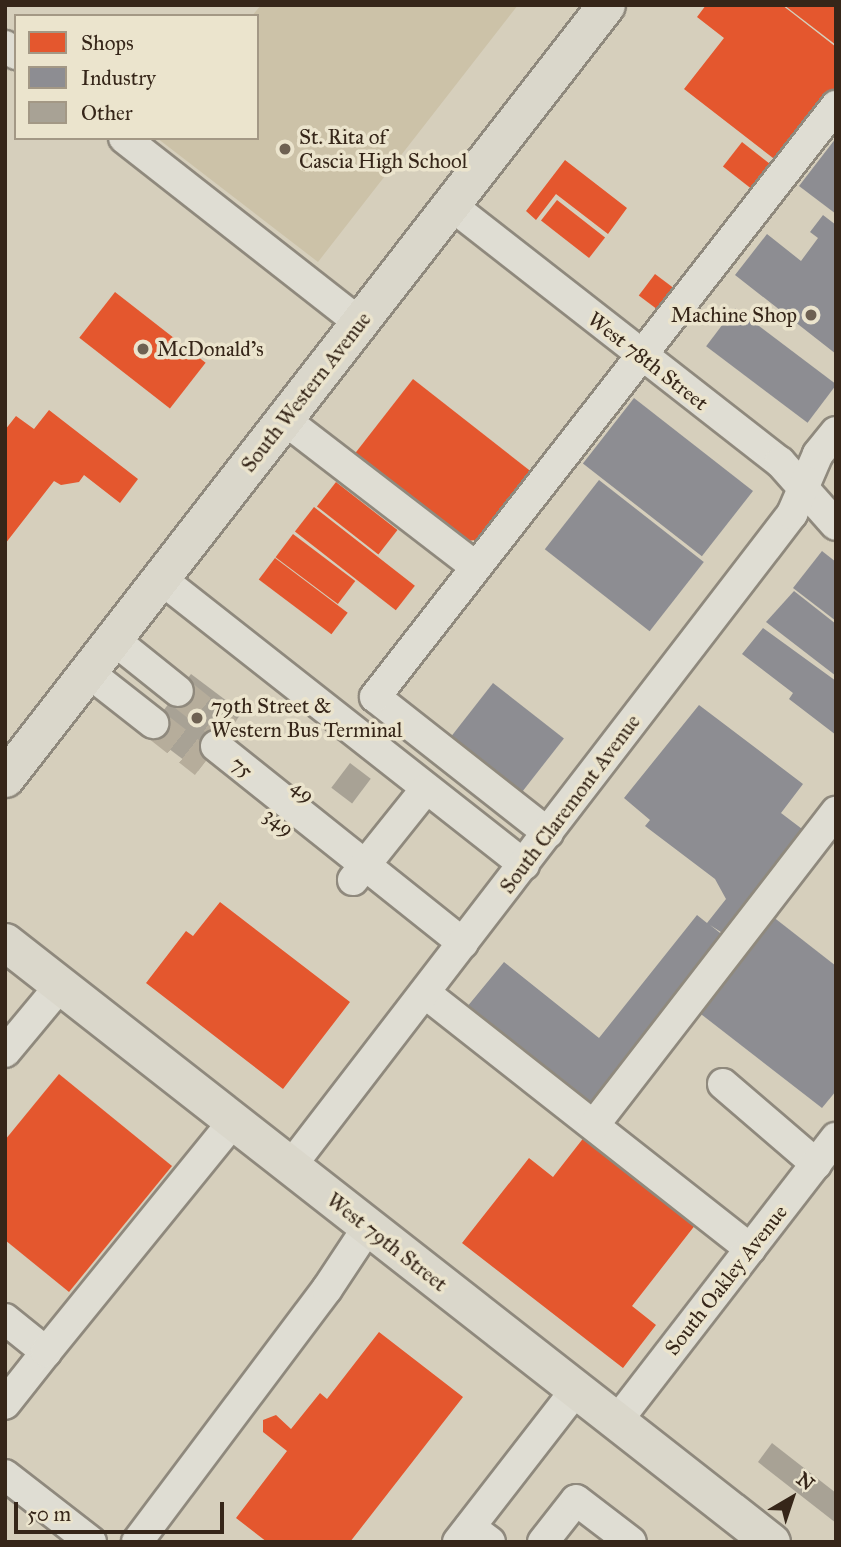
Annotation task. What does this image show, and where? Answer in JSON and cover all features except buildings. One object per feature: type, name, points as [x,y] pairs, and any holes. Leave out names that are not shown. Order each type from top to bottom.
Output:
[{"type":"main road","name":"South Western Avenue","points":[[5,778],[606,5]]},
{"type":"main road","name":"West 79th Street","points":[[5,942],[771,1542]]},
{"type":"street","points":[[548,833],[375,697],[836,106]]},
{"type":"street","points":[[127,140],[360,323]]},
{"type":"street","name":"West 78th Street","points":[[452,206],[780,462],[836,525]]},
{"type":"street","points":[[285,420],[476,567]]},
{"type":"street","name":"South Claremont Avenue","points":[[290,1167],[792,514],[818,454],[836,432]]},
{"type":"street","points":[[161,579],[524,865]]},
{"type":"street","points":[[101,655],[166,706],[101,655]]},
{"type":"street","name":"75","points":[[216,747],[463,943]]},
{"type":"street","points":[[366,866],[426,789]]},
{"type":"street","points":[[594,1125],[836,812]]},
{"type":"street","points":[[5,1052],[61,986]]},
{"type":"street","points":[[425,993],[750,1249]]},
{"type":"street","points":[[723,1084],[816,1164]]},
{"type":"street","points":[[7,1399],[233,1122]]},
{"type":"street","name":"South Oakley Avenue","points":[[617,1422],[836,1138]]},
{"type":"street","points":[[137,1542],[327,1289],[368,1227]]},
{"type":"street","points":[[5,1319],[46,1352]]},
{"type":"street","points":[[472,1537],[576,1390]]},
{"type":"street","points":[[5,1475],[91,1542]]},
{"type":"street","points":[[543,1542],[576,1500],[631,1542]]},
{"type":"shaded area","name":"St. Rita of Cascia High School","points":[[261,5],[518,5],[318,262],[160,140],[259,140],[259,14],[254,14]]},
{"type":"tunnel","points":[[178,691],[228,731]]},
{"type":"tunnel","points":[[153,723],[204,763]]},
{"type":"place","name":"St. Rita of Cascia High School","points":[[285,149]]},
{"type":"place","name":"Machine Shop","points":[[811,315]]},
{"type":"place","name":"McDonald's","points":[[143,349]]},
{"type":"place","name":"79th Street & Western Bus Terminal","points":[[197,718]]}]
